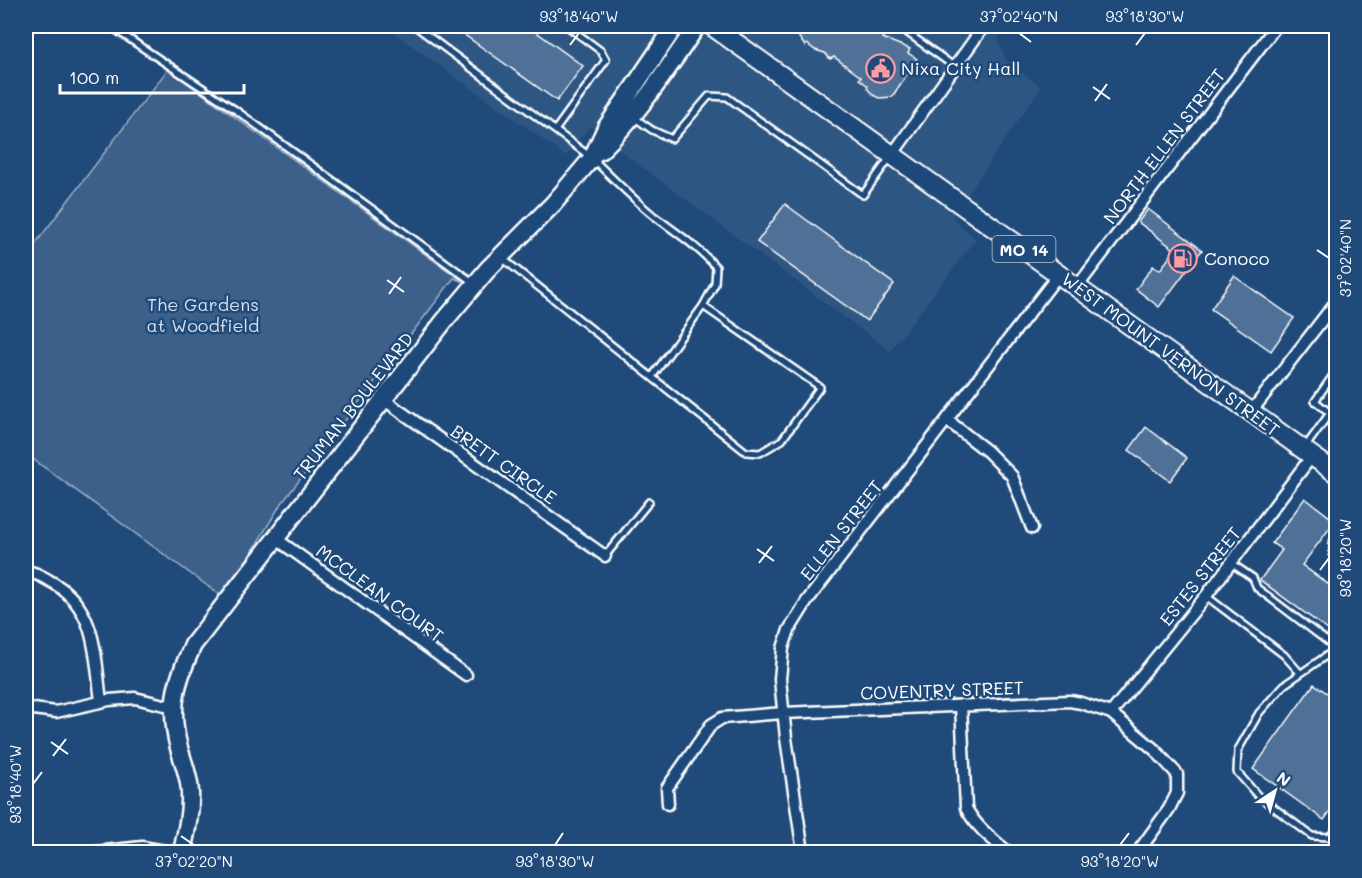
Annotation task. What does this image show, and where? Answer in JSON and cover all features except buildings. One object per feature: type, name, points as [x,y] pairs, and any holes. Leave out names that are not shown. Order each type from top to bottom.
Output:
[{"type":"main road","name":"WEST MOUNT VERNON STREET","points":[[712,26],[1336,473]]},
{"type":"street","name":"TRUMAN BOULEVARD","points":[[182,852],[188,824],[190,791],[178,744],[173,707],[179,676],[193,645],[445,320],[501,257],[553,204],[592,158],[606,128],[626,111],[675,26]]},
{"type":"street","points":[[626,111],[697,26]]},
{"type":"street","points":[[892,155],[984,26]]},
{"type":"street","name":"NORTH ELLEN STREET","points":[[1077,287],[1276,26]]},
{"type":"street","name":"ELLEN STREET","points":[[803,852],[780,679],[783,648],[789,630],[807,601],[1059,274]]},
{"type":"street","points":[[1251,412],[1335,306]]},
{"type":"street","name":"BRETT CIRCLE","points":[[383,399],[605,556]]},
{"type":"street","points":[[947,420],[987,451],[1012,476],[1032,528]]},
{"type":"street","name":"ESTES STREET","points":[[1111,713],[1206,596],[1308,453]]},
{"type":"street","name":"MCCLEAN COURT","points":[[275,538],[466,675]]},
{"type":"street","points":[[26,571],[36,573],[63,589],[81,606],[91,630],[101,701]]},
{"type":"street","points":[[26,708],[56,712],[101,701],[135,698],[173,707]]},
{"type":"street","name":"COVENTRY STREET","points":[[668,804],[667,788],[711,725],[722,718],[783,713],[1070,701],[1111,713],[1155,750],[1177,774],[1177,793],[1137,852]]},
{"type":"street","points":[[961,705],[966,808],[972,819],[1008,852]]},
{"type":"street","points":[[95,852],[142,847],[171,852]]},
{"type":"lane","points":[[111,26],[237,111],[475,285]]},
{"type":"lane","points":[[415,26],[556,129],[592,158],[653,214],[702,252],[716,267],[715,284],[703,306],[652,377]]},
{"type":"lane","points":[[556,129],[606,60],[601,51],[567,26]]},
{"type":"lane","points":[[898,26],[956,67]]},
{"type":"lane","points":[[626,111],[652,130],[672,138],[709,96],[727,97],[863,195],[892,155]]},
{"type":"lane","points":[[501,257],[746,452],[760,453],[782,440],[820,387],[703,306]]},
{"type":"lane","points":[[1336,370],[1315,401],[1336,418]]},
{"type":"lane","points":[[1308,453],[1330,414]]},
{"type":"lane","points":[[605,556],[649,502]]},
{"type":"lane","points":[[1336,537],[1333,555],[1336,558]]},
{"type":"lane","points":[[1231,563],[1253,578],[1257,588],[1336,649],[1284,685],[1259,713],[1238,750],[1237,772],[1258,796],[1312,836],[1329,837],[1336,830]]},
{"type":"lane","points":[[1206,596],[1284,655],[1300,672]]},
{"type":"shaded area","points":[[384,26],[1002,26],[998,41],[1007,61],[1041,87],[952,218],[976,239],[890,351],[590,126],[566,156]]},
{"type":"green space","name":"The Gardens at Woodfield","points":[[168,69],[465,283],[454,278],[279,507],[224,598],[26,454],[26,256]]},
{"type":"place","name":"Nixa City Hall","points":[[880,68]]},
{"type":"place","name":"Conoco","points":[[1183,258]]}]
